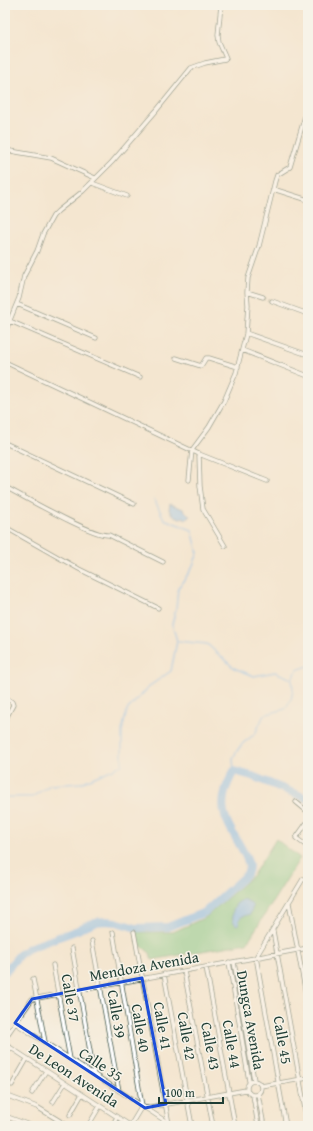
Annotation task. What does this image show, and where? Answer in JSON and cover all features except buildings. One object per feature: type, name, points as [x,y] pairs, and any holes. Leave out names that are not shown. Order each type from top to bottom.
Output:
[{"type":"street","points":[[5,332],[17,304],[24,276],[53,216],[92,183],[95,178],[112,162],[191,68],[205,63],[225,59],[226,56],[219,42],[218,35],[221,5]]},
{"type":"street","points":[[189,480],[192,450],[209,427],[235,378],[246,333],[248,278],[259,246],[277,175],[290,167],[308,106]]},
{"type":"street","points":[[5,150],[51,158],[95,178]]},
{"type":"street","points":[[92,183],[127,196]]},
{"type":"street","points":[[273,189],[308,200]]},
{"type":"street","points":[[247,292],[263,297]]},
{"type":"street","points":[[272,301],[308,314]]},
{"type":"street","points":[[17,304],[96,338]]},
{"type":"street","points":[[10,321],[140,377]]},
{"type":"street","points":[[246,333],[308,355]]},
{"type":"street","points":[[242,350],[308,376]]},
{"type":"street","points":[[176,358],[201,366],[206,358],[209,358],[238,367]]},
{"type":"street","points":[[5,362],[199,454],[267,481]]},
{"type":"street","points":[[5,443],[134,504]]},
{"type":"street","points":[[199,454],[200,486],[203,509],[225,546]]},
{"type":"street","points":[[5,487],[88,530],[103,536],[108,535],[163,562]]},
{"type":"street","points":[[5,527],[79,569],[158,608]]},
{"type":"street","points":[[5,697],[12,702],[13,705],[5,720]]},
{"type":"street","points":[[296,802],[308,812]]},
{"type":"street","points":[[308,821],[296,838],[308,847]]},
{"type":"street","points":[[256,957],[303,879],[308,880]]},
{"type":"street","points":[[289,903],[308,1005]]},
{"type":"street","points":[[273,931],[308,1126]]},
{"type":"street","name":"Calle 40","points":[[113,932],[143,1107]]},
{"type":"street","name":"Calle 41","points":[[134,932],[171,1125]]},
{"type":"street","name":"Calle 39","points":[[92,941],[119,1091]]},
{"type":"street","points":[[72,948],[94,1074]]},
{"type":"street","name":"Mendoza Avenida","points":[[37,998],[308,948]]},
{"type":"street","name":"Calle 45","points":[[256,957],[286,1126]]},
{"type":"street","name":"Dungca Avenida","points":[[229,962],[249,1081]]},
{"type":"street","name":"Dungca Avenida","points":[[234,962],[254,1080]]},
{"type":"street","name":"Calle 37","points":[[53,964],[70,1058]]},
{"type":"street","name":"Calle 44","points":[[206,967],[235,1126]]},
{"type":"street","name":"Calle 43","points":[[184,971],[214,1126]]},
{"type":"street","name":"Calle 42","points":[[164,974],[192,1126]]},
{"type":"street","points":[[33,979],[45,1042]]},
{"type":"street","points":[[5,1038],[32,999],[37,998]]},
{"type":"street","name":"Calle 35","points":[[15,1023],[171,1125]]},
{"type":"street","name":"De Leon Avenida","points":[[5,1044],[131,1126]]},
{"type":"street","points":[[5,1056],[10,1047]]},
{"type":"street","points":[[12,1085],[27,1059]]},
{"type":"street","points":[[32,1094],[46,1071]]},
{"type":"street","points":[[261,1086],[308,1078]]},
{"type":"street","points":[[246,1090],[246,1086],[249,1081],[254,1080],[259,1082],[261,1086]]},
{"type":"street","points":[[53,1102],[64,1083]]},
{"type":"street","points":[[261,1086],[258,1094],[264,1126]]},
{"type":"street","points":[[131,1126],[143,1107],[246,1090]]},
{"type":"street","points":[[246,1090],[250,1094],[258,1094]]},
{"type":"street","points":[[70,1114],[82,1094]]},
{"type":"street","points":[[5,1095],[37,1107],[68,1126]]},
{"type":"street","points":[[253,1095],[258,1126]]},
{"type":"street","points":[[88,1126],[100,1106]]},
{"type":"street","points":[[5,1116],[32,1126]]},
{"type":"street","points":[[112,1126],[117,1117]]},
{"type":"highlighted area","points":[[142,978],[166,1104],[145,1108],[15,1023],[32,999]]},
{"type":"green space","points":[[276,839],[300,858],[247,943],[152,960],[150,953],[139,944],[136,932],[173,932],[206,917],[253,875]]},
{"type":"water","points":[[170,504],[183,509],[190,516],[185,519],[184,517],[180,518],[174,516],[169,510]]},
{"type":"water","points":[[244,899],[251,903],[253,907],[250,914],[241,917],[239,924],[236,925],[233,921],[233,910],[235,905]]},
{"type":"waterway","points":[[154,499],[164,519],[192,530],[198,553],[191,570],[178,588],[176,609],[172,624],[177,641]]},
{"type":"waterway","points":[[5,797],[32,797],[50,785],[81,783],[122,765],[122,731],[127,710],[151,685],[171,671],[177,641],[207,644],[234,668],[254,676],[275,672],[292,679]]},
{"type":"waterway","points":[[234,771],[233,758],[237,751],[242,744],[255,734],[264,715],[285,709],[291,700],[293,690],[292,679],[297,670],[308,666]]},
{"type":"waterway","points":[[5,972],[19,955],[29,948],[78,930],[95,922],[116,922],[136,928],[168,927],[205,912],[247,874],[249,870],[249,864],[226,819],[223,806],[227,786],[234,771],[252,776],[308,799]]},
{"type":"tunnel","points":[[263,297],[272,301]]}]
